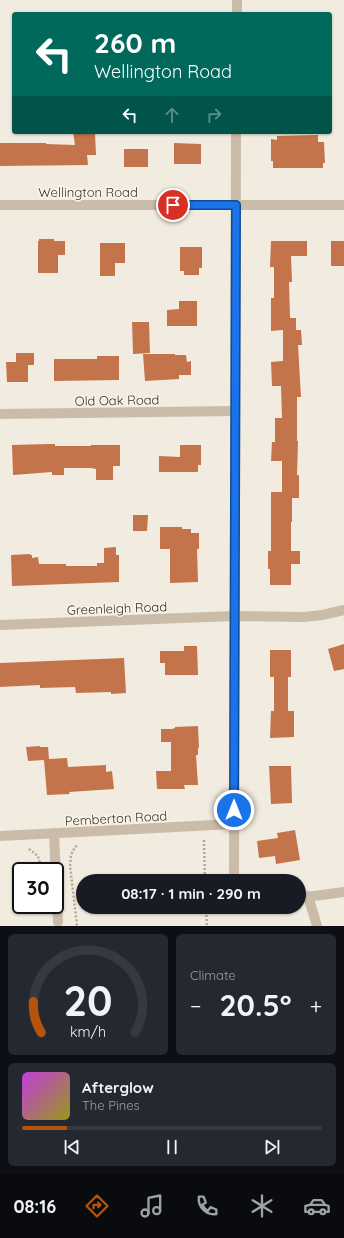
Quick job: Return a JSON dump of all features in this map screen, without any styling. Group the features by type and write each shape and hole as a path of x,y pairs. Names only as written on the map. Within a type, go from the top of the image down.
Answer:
{"street":[{"path":"237,0 237,12"},
{"path":"234,874 236,134"},
{"name":"Wellington Road","path":"0,205 344,205"},
{"name":"Old Oak Road","path":"0,414 235,410"},
{"name":"Greenleigh Road","path":"0,625 234,616 304,617 344,610"},
{"name":"Pemberton Road","path":"0,836 234,824"},
{"path":"54,834 58,925"},
{"path":"306,897 344,892"},
{"path":"306,901 317,926"}],"path":[{"path":"204,840 205,874"},
{"path":"77,846 71,855 70,866 78,926"},
{"path":"29,849 38,856 40,862"},
{"path":"206,914 207,926"}],"building":[{"path":"73,134 95,134 96,155 87,155 88,165 0,166 0,143 46,143 75,145"},
{"path":"318,135 318,142 324,142 325,163 323,163 323,168 273,168 273,161 271,161 271,139 277,140 277,136"},
{"path":"174,143 201,144 201,164 174,164"},
{"path":"124,149 148,149 148,167 124,167"},
{"path":"39,239 65,241 65,255 58,255 58,273 38,273"},
{"path":"271,241 307,241 307,256 291,256 292,282 289,282 290,318 296,318 296,330 301,330 302,345 298,345 301,397 297,397 297,475 299,475 299,498 292,498 291,522 291,551 300,551 300,564 291,564 291,585 270,585 270,569 268,569 268,551 271,551 271,492 282,492 282,461 271,461 272,442 275,442 275,418 282,418 281,386 272,386 271,362 283,361 283,330 271,331 271,298 274,298 274,267 270,267"},
{"path":"331,241 344,241 344,266 331,266"},
{"path":"100,243 125,243 125,263 115,263 115,276 100,276"},
{"path":"180,247 202,247 202,268 199,268 199,275 184,275 184,271 180,271"},
{"path":"179,301 197,301 197,326 167,326 167,310 179,309"},
{"path":"132,322 149,322 150,353 133,354"},
{"path":"16,353 34,353 34,365 28,365 28,382 7,382 6,362 16,362"},
{"path":"143,354 186,355 187,362 191,361 191,375 179,375 179,379 145,381"},
{"path":"97,356 119,356 119,380 54,381 54,359 97,359"},
{"path":"55,444 55,446 120,445 120,466 113,466 113,480 96,480 96,469 91,468 64,468 64,475 52,475 52,472 13,475 12,445"},
{"path":"180,445 201,445 201,465 198,465 198,472 159,472 159,456 180,457"},
{"path":"133,515 148,515 147,531 133,531"},
{"path":"160,527 182,527 182,529 191,529 191,533 199,533 199,549 197,549 198,582 170,583 170,549 160,549"},
{"path":"116,547 116,555 119,555 119,582 12,586 11,555 30,554 32,555 32,558 38,557 39,564 97,566 97,563 104,563 104,548"},
{"path":"344,644 344,669 334,671 328,649"},
{"path":"184,646 197,646 198,675 165,675 165,663 160,663 160,651 184,651"},
{"path":"270,650 291,650 291,677 288,677 288,711 294,711 294,737 270,738 271,711 274,711 274,677 270,677"},
{"path":"124,658 126,693 76,693 75,687 40,688 40,685 0,687 0,663"},
{"path":"198,726 199,748 198,755 196,755 198,785 184,785 185,789 157,789 156,771 171,771 171,742 161,742 161,729"},
{"path":"26,747 48,747 49,759 67,758 68,767 106,765 106,772 112,771 114,789 47,795 44,760 28,761"},
{"path":"269,766 291,766 292,803 271,804"},
{"path":"295,830 300,860 276,864 275,856 259,858 257,841 278,838 277,833"}],"route":[{"path":"173,205 236,205 234,810"}]}
